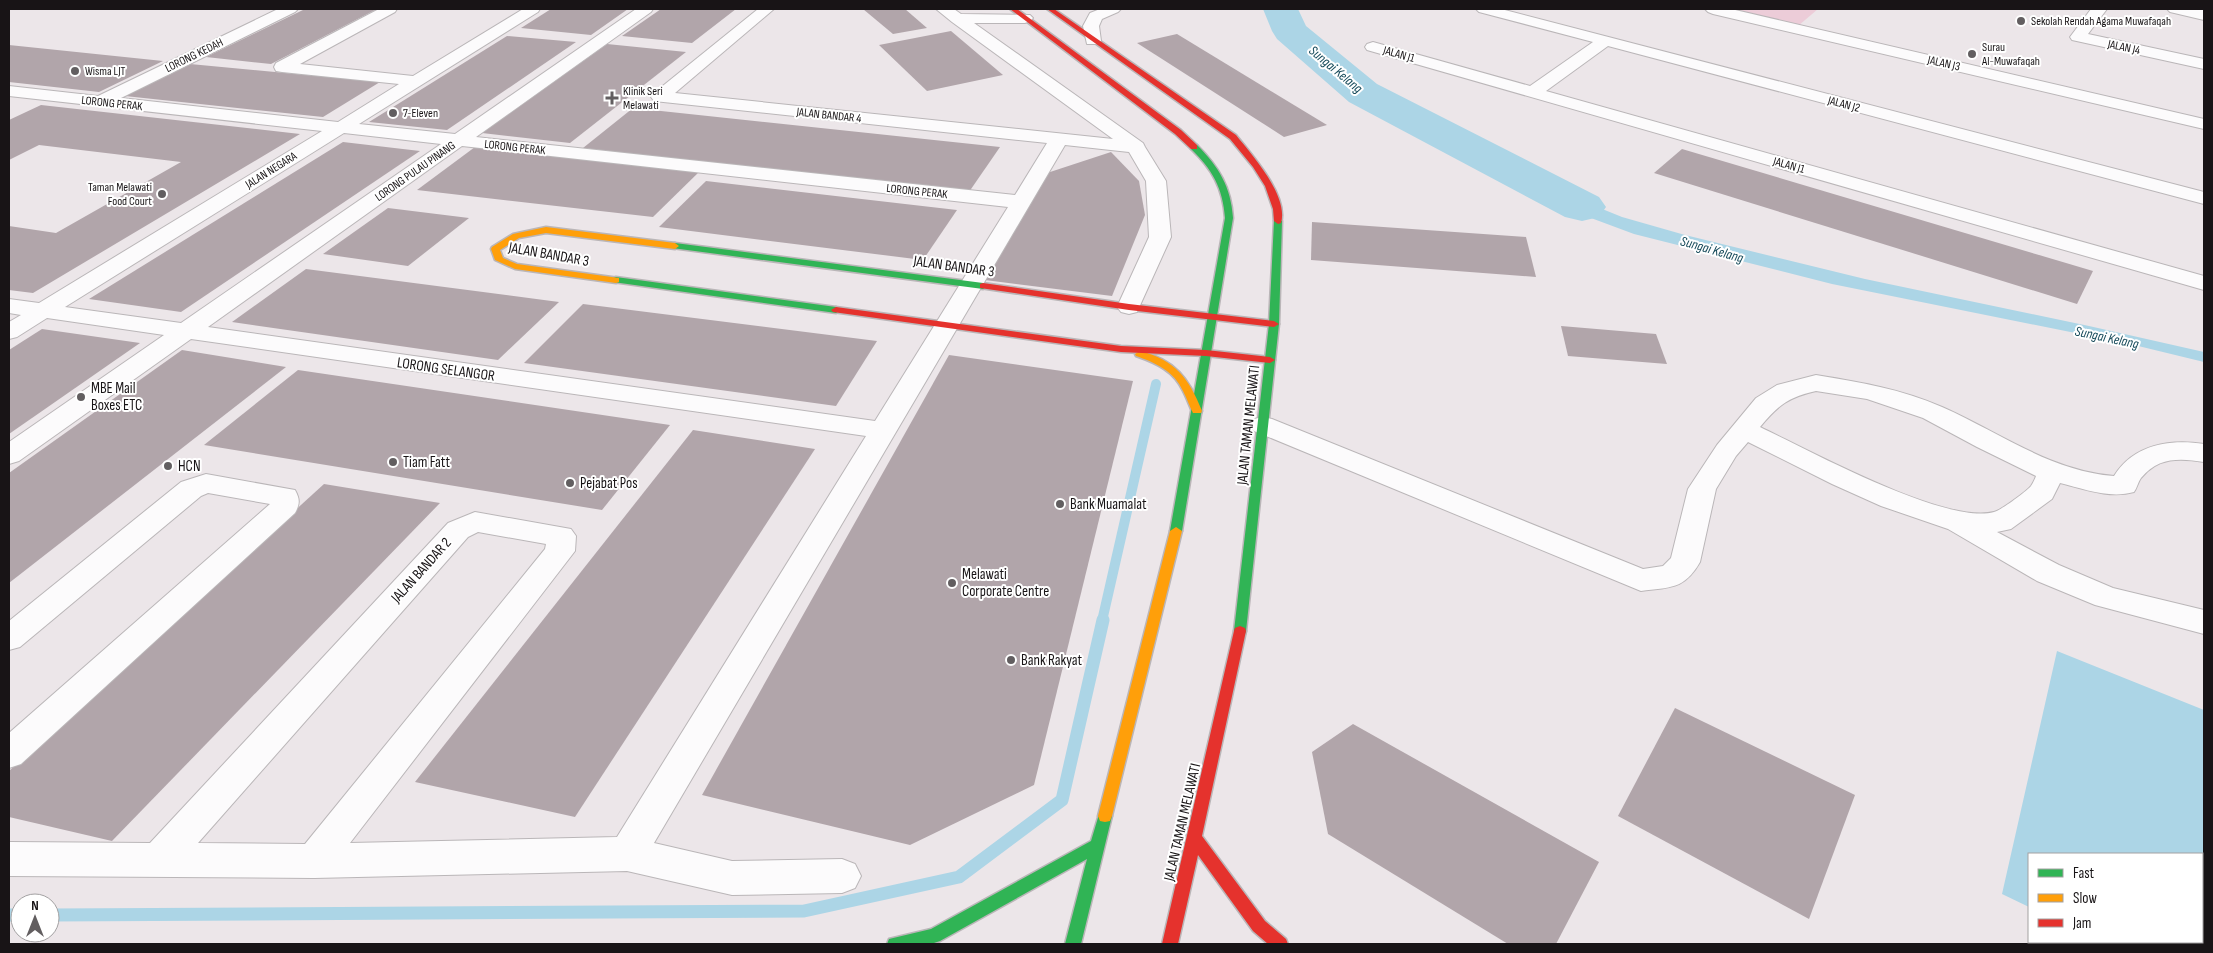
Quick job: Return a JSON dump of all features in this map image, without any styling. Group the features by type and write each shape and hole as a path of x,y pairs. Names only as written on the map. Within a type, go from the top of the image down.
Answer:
{"main road":[{"path":"1012,9 1178,132 1211,163 1228,196 1229,218 1173,546 1073,944"},
{"path":"1039,30 1040,23 1057,10"},
{"name":"JALAN TAMAN MELAWATI","path":"1057,10 1093,41 1233,137 1250,157 1274,193 1279,221 1274,324 1242,624 1170,944"},
{"name":"JALAN BANDAR 3","path":"1270,360 1206,353 1122,349 515,266 499,260 496,249 511,237 535,230 555,230 972,284 1212,318 1274,324"},
{"path":"1200,297 1217,289"},
{"path":"1129,307 1164,306 1183,302"},
{"path":"1122,349 1162,361 1186,384 1196,411"},
{"path":"1193,836 1259,926 1280,944"},
{"path":"895,944 934,936 1099,844"}],"street":[{"name":"LORONG KEDAH","path":"99,102 290,9"},
{"path":"390,9 282,67 416,80"},
{"name":"JALAN NEGARA","path":"9,332 533,9"},
{"name":"LORONG PULAU PINANG","path":"9,455 646,9"},
{"name":"JALAN BANDAR 4","path":"767,9 660,97 1136,147"},
{"path":"1093,41 1092,26 1095,16 1113,9"},
{"name":"JALAN J2","path":"1484,9 2204,198"},
{"name":"JALAN J3","path":"1713,9 2204,124"},
{"name":"JALAN J4","path":"2098,9 2078,37 2204,64"},
{"path":"2175,9 2204,15"},
{"path":"951,14 1025,18"},
{"path":"951,14 1136,147 1156,181 1160,237 1129,307"},
{"path":"1533,92 1606,41"},
{"name":"JALAN J1","path":"1373,47 2204,284"},
{"name":"LORONG PERAK","path":"9,91 1021,202"},
{"path":"627,854 1059,139"},
{"name":"LORONG SELANGOR","path":"9,306 884,430"},
{"path":"1263,426 1641,580 1672,576 1685,562 1702,489 1726,451 1765,404 1786,390 1816,382 1872,392 1932,412 1986,441 2052,472 2098,484 2124,486 2126,477 2147,457 2163,450 2184,450 2204,454"},
{"path":"1744,429 1842,478 1891,500 1956,522 2048,573 2106,597 2204,622"},
{"path":"1956,522 2001,522 2042,492 2052,472"},
{"path":"9,638 191,489 206,483 285,497 285,506 9,754"},
{"name":"JALAN BANDAR 2","path":"159,860 458,530 475,522 561,536 560,551 314,861"},
{"path":"9,859 314,861 627,854 732,878 842,876"}],"shaded area":[{"path":"1721,9 1818,9 1798,26"}],"water":[{"path":"1508,164 1538,176 1580,200 1622,217 1685,235 1865,279 2204,352 2204,362 2130,344 1832,284 1634,234 1548,202 1497,170"},
{"path":"2057,651 2204,710 2204,944 2102,943 2203,943 2203,853 2028,853 2028,907 2002,894"}],"building":[{"path":"305,9 377,9 271,64 206,57"},
{"path":"551,9 628,9 591,35 521,28"},
{"path":"661,9 736,9 692,43 622,36"},
{"path":"863,9 905,9 927,28 893,34"},
{"path":"951,31 1003,75 927,91 879,45"},
{"path":"1177,34 1327,125 1284,137 1137,43"},
{"path":"507,36 576,42 447,130 369,122"},
{"path":"607,44 686,52 570,143 482,133"},
{"name":"Wisma LJT","path":"9,45 163,61 99,92 9,82"},
{"path":"190,64 380,82 323,117 125,96"},
{"name":"Taman Melawati Food Court","path":"41,105 300,134 33,293 9,290 9,226 56,233 181,162 39,145 9,160 9,120"},
{"path":"633,108 1000,147 969,192 583,148"},
{"path":"343,142 420,151 181,312 89,299"},
{"path":"475,147 700,171 653,217 417,190"},
{"path":"1682,149 2093,271 2077,304 1654,173"},
{"path":"1111,152 1139,181 1145,215 1112,296 985,280 1044,174"},
{"path":"706,181 957,210 923,260 659,227"},
{"path":"388,208 469,218 408,266 323,254"},
{"path":"1312,222 1526,237 1536,277 1311,260"},
{"path":"306,269 559,302 498,360 232,322"},
{"path":"583,304 877,341 836,406 524,363"},
{"path":"1561,326 1656,334 1667,364 1568,356"},
{"path":"42,329 140,343 9,434 9,350"},
{"path":"182,350 286,367 9,583 9,473"},
{"name":"Melawati Corporate Centre","path":"949,355 1133,381 1034,785 910,845 702,795"},
{"path":"298,370 670,425 602,510 204,445"},
{"path":"693,430 815,449 575,817 415,782"},
{"path":"324,484 440,503 112,841 9,817 9,771"},
{"path":"1675,708 1855,795 1809,919 1618,816"},
{"path":"1353,724 1599,862 1556,944 1508,944 1328,834 1312,752"}],"waterway":[{"name":"Sungai Kelang","path":"1281,9 1290,31 1363,93 1582,207"},
{"path":"1102,621 1156,384"},
{"path":"60,915 804,911 959,877 1062,800 1103,620"}],"traffic: fast":[{"path":"1176,531 1229,218 1224,187 1215,171 1194,147"},
{"path":"1240,631 1274,324 1278,221"},
{"path":"675,246 983,286"},
{"path":"616,280 836,310"},
{"path":"1073,944 1105,816"},
{"path":"895,944 934,936 1099,844"}],"traffic: slow":[{"path":"616,280 515,266 499,260 495,249 516,236 546,230 675,246"},
{"path":"1140,354 1162,363 1177,374 1188,389 1197,411"},
{"path":"1105,816 1176,531"}],"traffic: jam":[{"path":"1013,9 1178,132 1194,147"},
{"path":"1050,9 1233,137 1256,165 1269,186 1277,209 1278,221"},
{"path":"983,286 1129,307 1274,324"},
{"path":"836,310 1121,349 1206,353 1270,360"},
{"path":"1170,944 1240,631"},
{"path":"1193,836 1259,926 1280,944"}],"place":[{"name":"Sekolah Rendah Agama Muwafaqah","path":"2021,21"},
{"name":"Surau Al-Muwafaqah","path":"1972,54"},
{"name":"Wisma LJT","path":"75,71"},
{"name":"Klinik Seri Melawati","path":"612,98"},
{"name":"7-Eleven","path":"393,113"},
{"name":"Taman Melawati Food Court","path":"162,194"},
{"name":"MBE Mail Boxes ETC","path":"81,397"},
{"name":"Tiam Fatt","path":"393,462"},
{"name":"HCN","path":"168,466"},
{"name":"Pejabat Pos","path":"570,483"},
{"name":"Bank Muamalat","path":"1060,504"},
{"name":"Melawati Corporate Centre","path":"952,583"},
{"name":"Bank Rakyat","path":"1011,660"}]}
